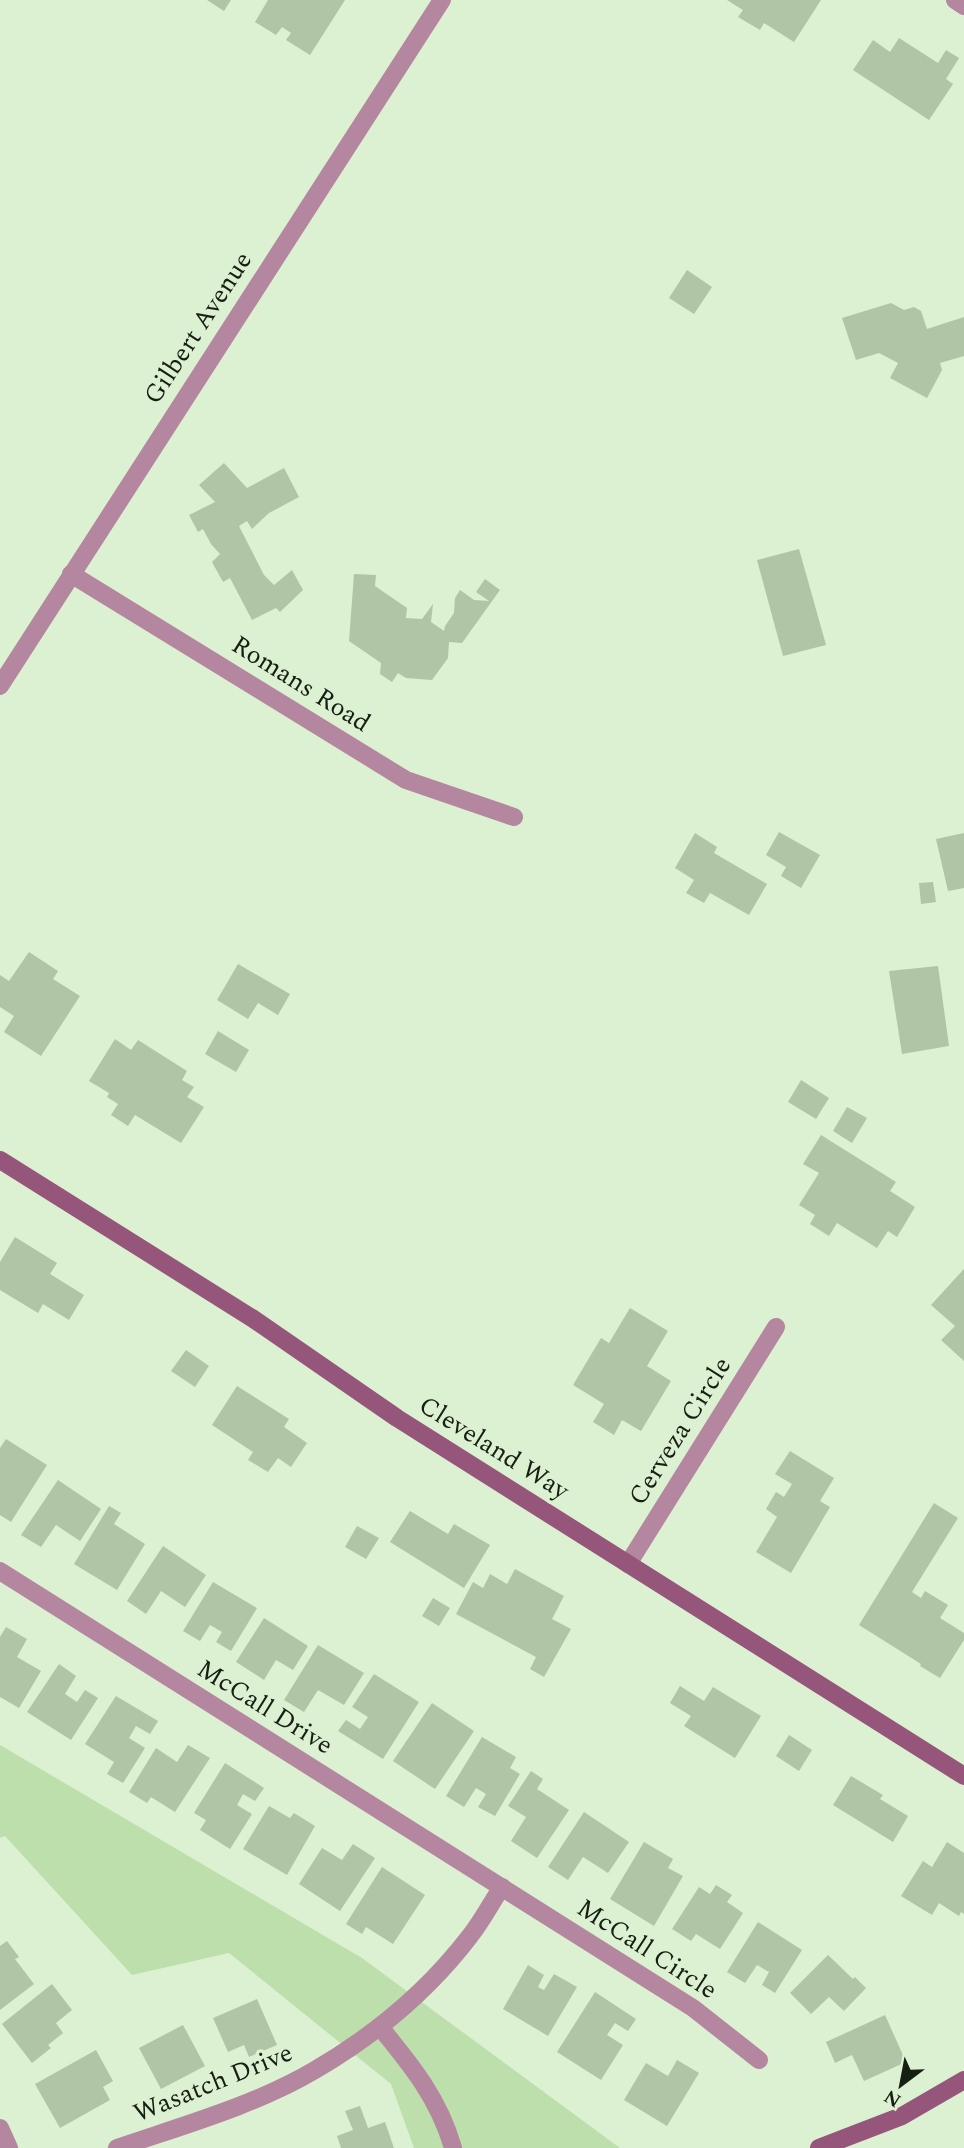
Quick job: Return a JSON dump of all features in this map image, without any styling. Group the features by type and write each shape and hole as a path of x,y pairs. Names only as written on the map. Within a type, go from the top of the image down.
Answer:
{"street":[{"name":"Gilbert Avenue","path":"0,686 442,0"},
{"path":"955,0 964,6"},
{"name":"Romans Road","path":"71,574 406,780 514,817"},
{"name":"Cleveland Way","path":"0,1160 252,1318 397,1418 964,1776"},
{"name":"Cerveza Circle","path":"628,1564 776,1327"},
{"name":"McCall Drive","path":"0,1571 502,1886"},
{"name":"Wasatch Drive","path":"117,2148 241,2105 313,2071 380,2027 433,1980 472,1934 502,1886"},
{"name":"McCall Circle","path":"502,1886 693,2008 759,2060"},
{"path":"380,2027 415,2069 445,2120 453,2148"},
{"path":"819,2148 902,2116 964,2080"},
{"path":"0,2128 9,2148"}],"green space":[{"path":"0,1745 362,1958 620,2148 414,2148 391,2084 229,1953 132,1975 5,1836 0,1838"}],"building":[{"path":"207,0 231,0 224,11"},
{"path":"268,0 345,0 310,55 286,40 291,33 282,27 276,35 255,22"},
{"path":"727,0 821,0 794,42 764,23 760,30 738,17 743,10"},
{"path":"899,38 938,63 946,50 959,58 946,79 953,84 929,120 853,70 873,40 890,52"},
{"path":"687,270 712,287 694,314 669,298"},
{"path":"891,303 904,310 914,307 921,311 927,329 964,317 964,356 940,363 942,370 927,398 890,378 898,363 879,353 856,360 842,318"},
{"path":"224,463 247,488 284,468 299,497 269,513 252,529 247,521 239,526 264,575 274,585 292,570 303,590 280,612 276,608 252,620 230,578 223,582 212,562 220,554 203,529 198,532 189,515 215,502 199,485"},
{"path":"799,549 826,645 783,656 757,560"},
{"path":"354,574 376,575 375,586 407,608 406,618 422,619 433,604 431,622 444,631 454,613 455,598 460,590 474,600 489,601 476,592 485,579 500,590 462,643 449,642 448,658 432,680 406,678 398,673 392,682 380,674 381,663 349,641"},
{"path":"779,832 820,855 801,888 781,876 786,867 766,855"},
{"path":"695,833 717,847 714,853 767,884 749,915 710,893 704,903 686,893 694,880 675,868"},
{"path":"964,833 964,888 948,891 936,839"},
{"path":"933,882 936,902 921,904 919,883"},
{"path":"29,952 58,971 53,979 80,996 41,1056 4,1032 14,1016 0,1007 0,975 9,981"},
{"path":"238,964 290,994 278,1015 258,1003 248,1019 217,1000"},
{"path":"938,966 949,1046 902,1054 889,971"},
{"path":"218,1031 249,1050 236,1072 205,1054"},
{"path":"115,1039 131,1050 138,1040 187,1071 182,1080 194,1087 187,1097 204,1107 181,1143 135,1115 128,1126 111,1115 118,1104 107,1097 109,1093 89,1081"},
{"path":"801,1080 829,1098 816,1119 788,1102"},
{"path":"847,1107 867,1118 852,1143 833,1131"},
{"path":"821,1135 896,1182 890,1191 915,1207 897,1237 888,1231 877,1248 837,1223 829,1236 810,1224 815,1215 799,1205 819,1173 803,1164"},
{"path":"15,1237 57,1263 50,1274 84,1295 69,1320 43,1304 38,1313 0,1290 0,1262"},
{"path":"964,1269 964,1361 941,1340 955,1326 931,1305"},
{"path":"630,1308 668,1331 647,1366 671,1381 641,1431 622,1420 614,1435 593,1422 604,1404 573,1385 601,1338 609,1343"},
{"path":"186,1350 209,1366 195,1387 171,1371"},
{"path":"237,1386 289,1419 284,1427 307,1443 291,1467 278,1458 268,1472 248,1460 253,1452 212,1425"},
{"path":"6,1439 47,1465 11,1522 0,1515 0,1448"},
{"path":"790,1451 834,1478 820,1501 830,1507 791,1573 756,1552 777,1517 766,1509 776,1492 784,1497 792,1484 775,1474"},
{"path":"58,1480 101,1509 80,1541 56,1525 41,1547 21,1535"},
{"path":"934,1503 958,1518 912,1592 921,1598 925,1591 948,1605 940,1618 964,1633 964,1640 940,1678 859,1625"},
{"path":"109,1506 121,1513 114,1524 145,1544 117,1590 74,1564"},
{"path":"410,1511 448,1534 454,1524 490,1545 464,1588 390,1542"},
{"path":"357,1526 379,1538 366,1559 345,1547"},
{"path":"163,1546 206,1575 185,1607 161,1591 146,1614 127,1601"},
{"path":"515,1569 564,1596 552,1619 571,1629 544,1677 530,1669 536,1657 456,1614 473,1582 483,1588 490,1574 507,1584"},
{"path":"213,1582 257,1608 231,1651 216,1642 222,1632 210,1625 200,1641 183,1631"},
{"path":"433,1598 450,1608 439,1626 422,1616"},
{"path":"264,1618 308,1646 293,1670 276,1660 264,1680 236,1662"},
{"path":"6,1627 27,1639 17,1657 41,1671 19,1708 0,1697 0,1637"},
{"path":"318,1645 364,1673 344,1705 318,1690 304,1712 284,1700"},
{"path":"59,1664 76,1676 65,1694 77,1702 85,1690 98,1698 71,1740 27,1712"},
{"path":"374,1674 419,1702 383,1759 338,1731 346,1720 360,1729 368,1717 352,1707"},
{"path":"680,1686 704,1701 713,1687 761,1716 735,1758 684,1726 691,1716 670,1703"},
{"path":"116,1696 158,1721 150,1734 136,1726 129,1738 145,1748 123,1783 107,1774 114,1762 85,1744"},
{"path":"432,1703 474,1731 435,1789 393,1761"},
{"path":"789,1735 812,1750 799,1771 776,1756"},
{"path":"482,1737 516,1757 510,1768 520,1774 495,1816 478,1807 486,1794 476,1788 464,1807 446,1796"},
{"path":"188,1745 210,1758 175,1812 151,1797 147,1803 129,1792 156,1748 177,1762"},
{"path":"225,1763 264,1788 255,1801 243,1794 237,1805 252,1814 230,1849 200,1830 206,1820 194,1813"},
{"path":"531,1771 543,1779 537,1789 569,1810 537,1858 511,1841 526,1817 508,1806"},
{"path":"851,1776 883,1795 880,1799 908,1816 893,1842 833,1805"},
{"path":"269,1806 290,1818 294,1813 315,1826 287,1875 243,1849"},
{"path":"584,1812 629,1842 608,1873 583,1857 568,1880 548,1867"},
{"path":"644,1842 673,1859 668,1868 683,1876 654,1926 610,1899"},
{"path":"947,1842 964,1853 964,1914 961,1912 959,1916 939,1903 932,1915 901,1896 923,1861 932,1867"},
{"path":"353,1844 375,1858 340,1911 299,1884 322,1848 342,1860"},
{"path":"382,1867 425,1895 393,1944 366,1927 362,1934 346,1924"},
{"path":"716,1885 732,1895 727,1902 743,1913 720,1949 696,1934 691,1941 672,1929 699,1887 710,1894"},
{"path":"758,1922 802,1950 775,1993 762,1985 769,1972 757,1965 745,1983 727,1972"},
{"path":"7,1941 19,1957 15,1959 34,1984 0,2010 0,1946"},
{"path":"828,1955 866,1988 844,2011 829,1997 811,2014 790,1993"},
{"path":"528,1965 544,1975 538,1987 544,1990 554,1974 577,1987 548,2036 503,2009"},
{"path":"52,1984 72,2010 56,2023 63,2033 48,2045 51,2048 32,2063 2,2024"},
{"path":"595,1992 636,2019 628,2031 615,2023 607,2035 623,2045 601,2080 557,2052"},
{"path":"257,1999 277,2045 249,2057 244,2045 228,2052 213,2018"},
{"path":"885,2015 906,2062 864,2081 852,2055 835,2063 826,2042"},
{"path":"183,2025 205,2066 161,2089 139,2048"},
{"path":"96,2050 113,2081 103,2087 110,2100 60,2128 35,2084"},
{"path":"677,2060 699,2073 667,2126 624,2100 646,2063 668,2076"},
{"path":"360,2106 368,2128 385,2122 394,2148 341,2148 337,2136 353,2130 345,2111"}]}
